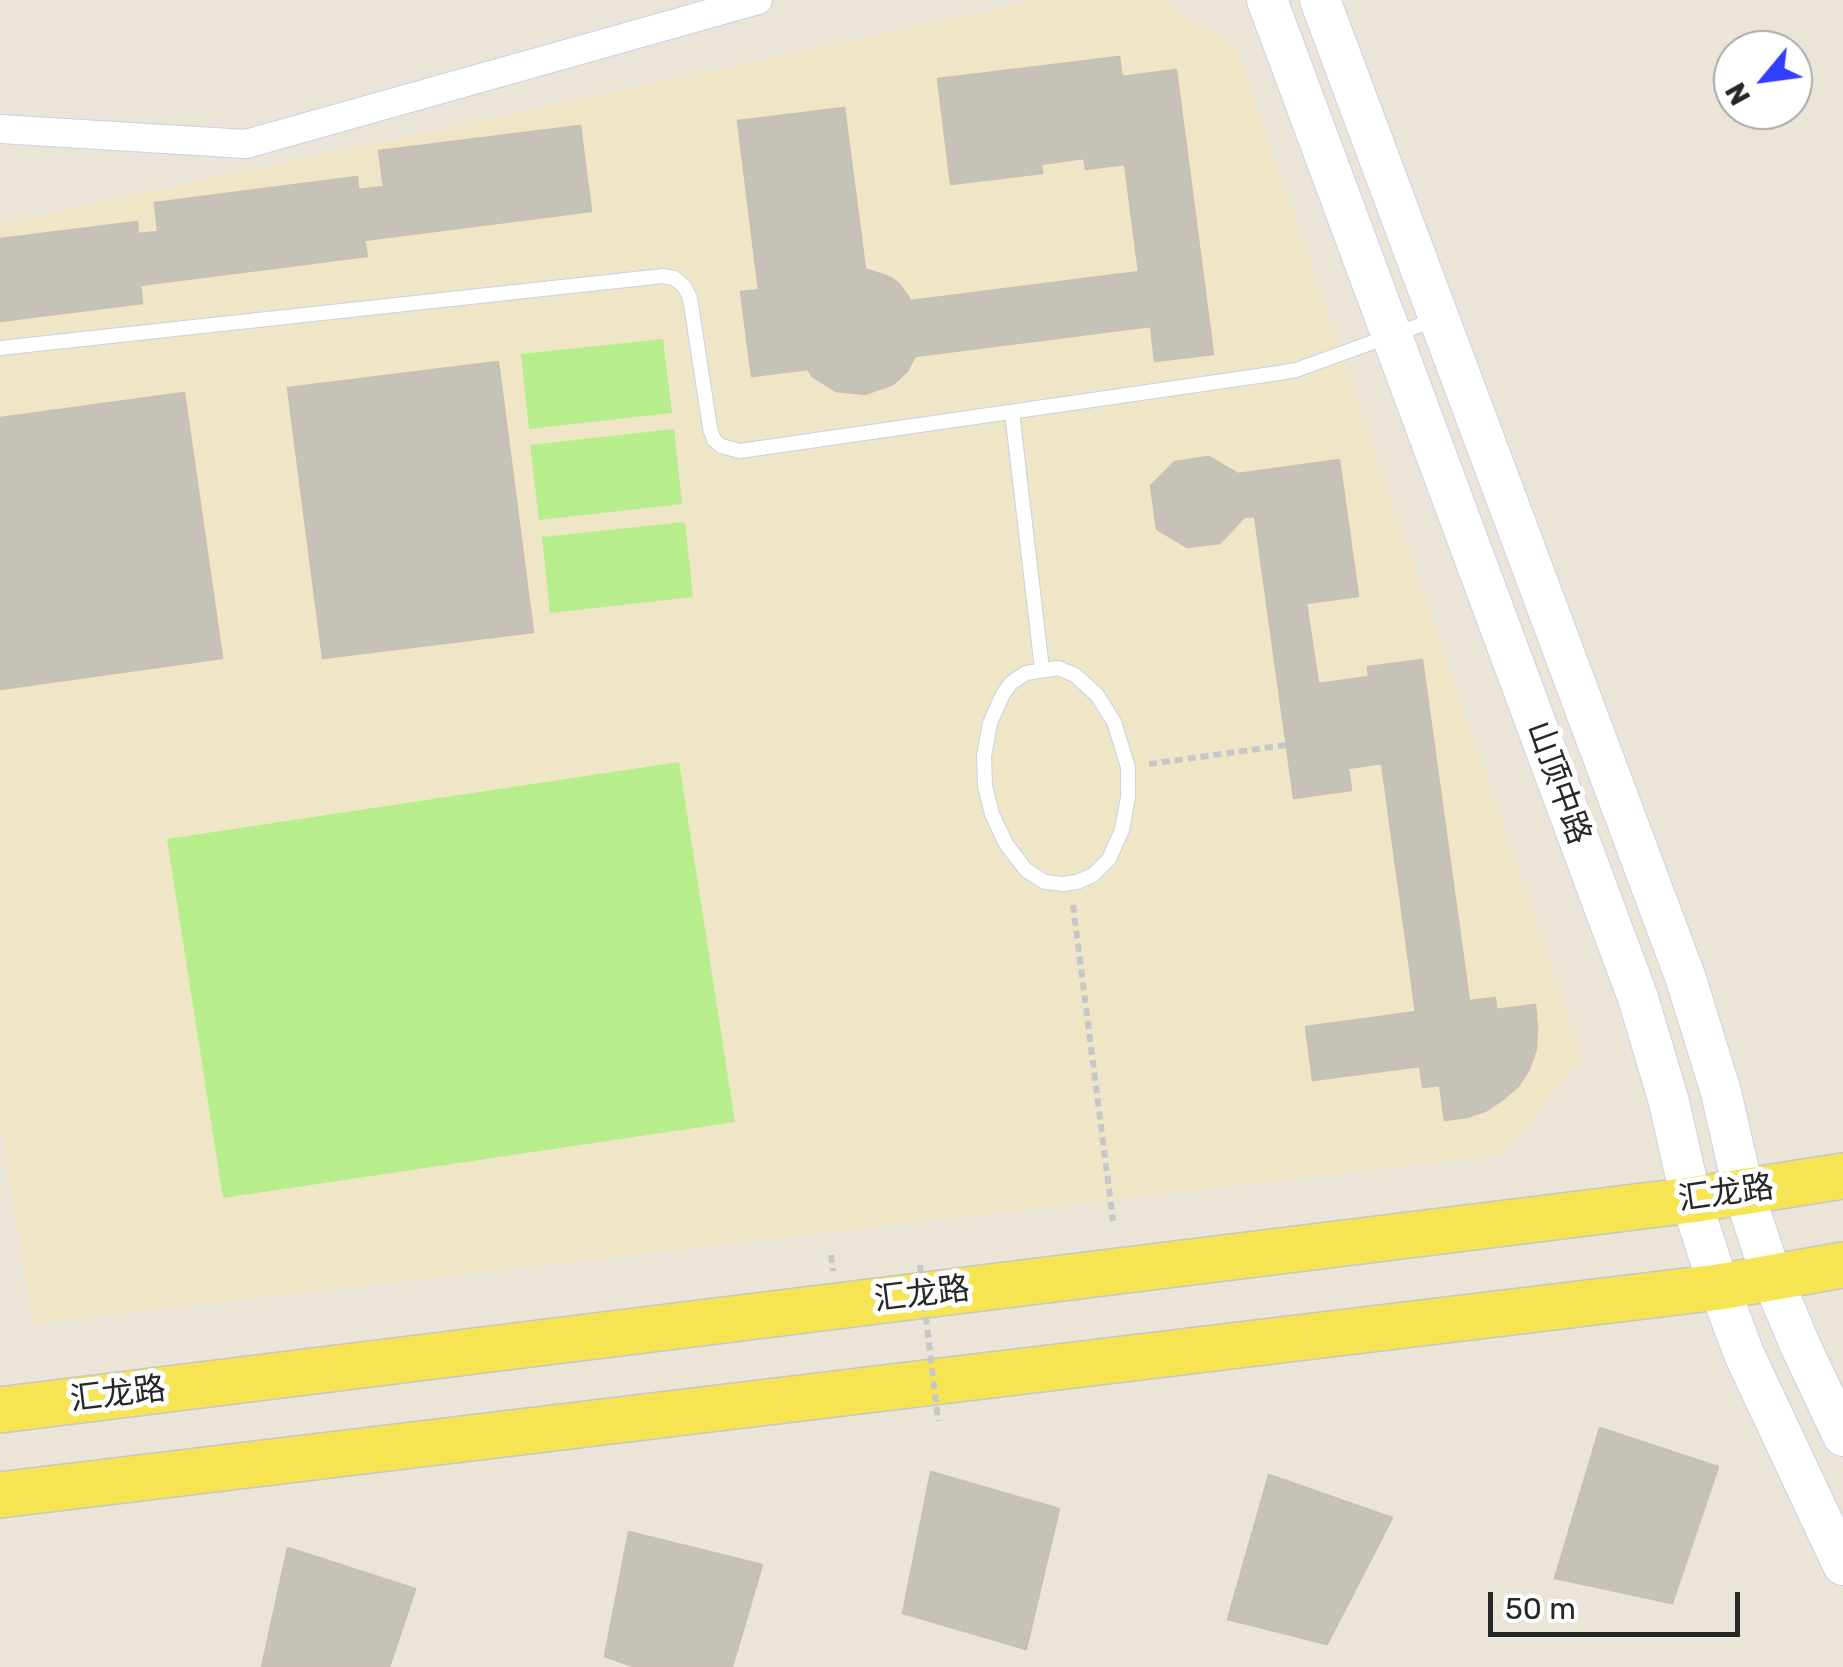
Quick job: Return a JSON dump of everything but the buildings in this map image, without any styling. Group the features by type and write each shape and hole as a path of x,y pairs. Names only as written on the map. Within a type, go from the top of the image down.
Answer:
{"main road":[{"name":"山顶中路","path":"1267,0 1638,998 1718,1287 1744,1354 1843,1565"},
{"name":"山顶中路","path":"1320,0 1686,979 1721,1092 1744,1193 1772,1278 1843,1436"},
{"name":"汇龙路","path":"0,1410 1691,1200 1843,1176"},
{"path":"0,1495 1718,1287 1843,1265"}],"street":[{"path":"0,128 246,144 758,0"}],"lane":[{"path":"0,348 663,276 684,286 690,298 714,440 740,452 1296,370 1439,318"},
{"path":"1012,412 1042,669"},
{"path":"1042,669 1066,671 1086,683 1114,722 1128,767 1126,814 1109,858 1094,875 1077,882 1054,884 1026,870 1006,844 985,786 986,738 996,708 1011,683 1026,672 1042,669"}],"path":[{"path":"1128,767 1287,745"},
{"path":"1070,883 1113,1221"},
{"path":"920,1265 938,1421"}],"shaded area":[{"path":"1039,0 1160,0 1236,45 1583,1057 1503,1155 33,1324 0,1127 0,224"}],"green space":[{"path":"663,339 672,413 529,429 521,354"},
{"path":"674,429 682,504 539,520 530,445"},
{"path":"685,522 693,597 550,613 542,537"},
{"path":"679,762 735,1122 223,1198 167,839"}]}
